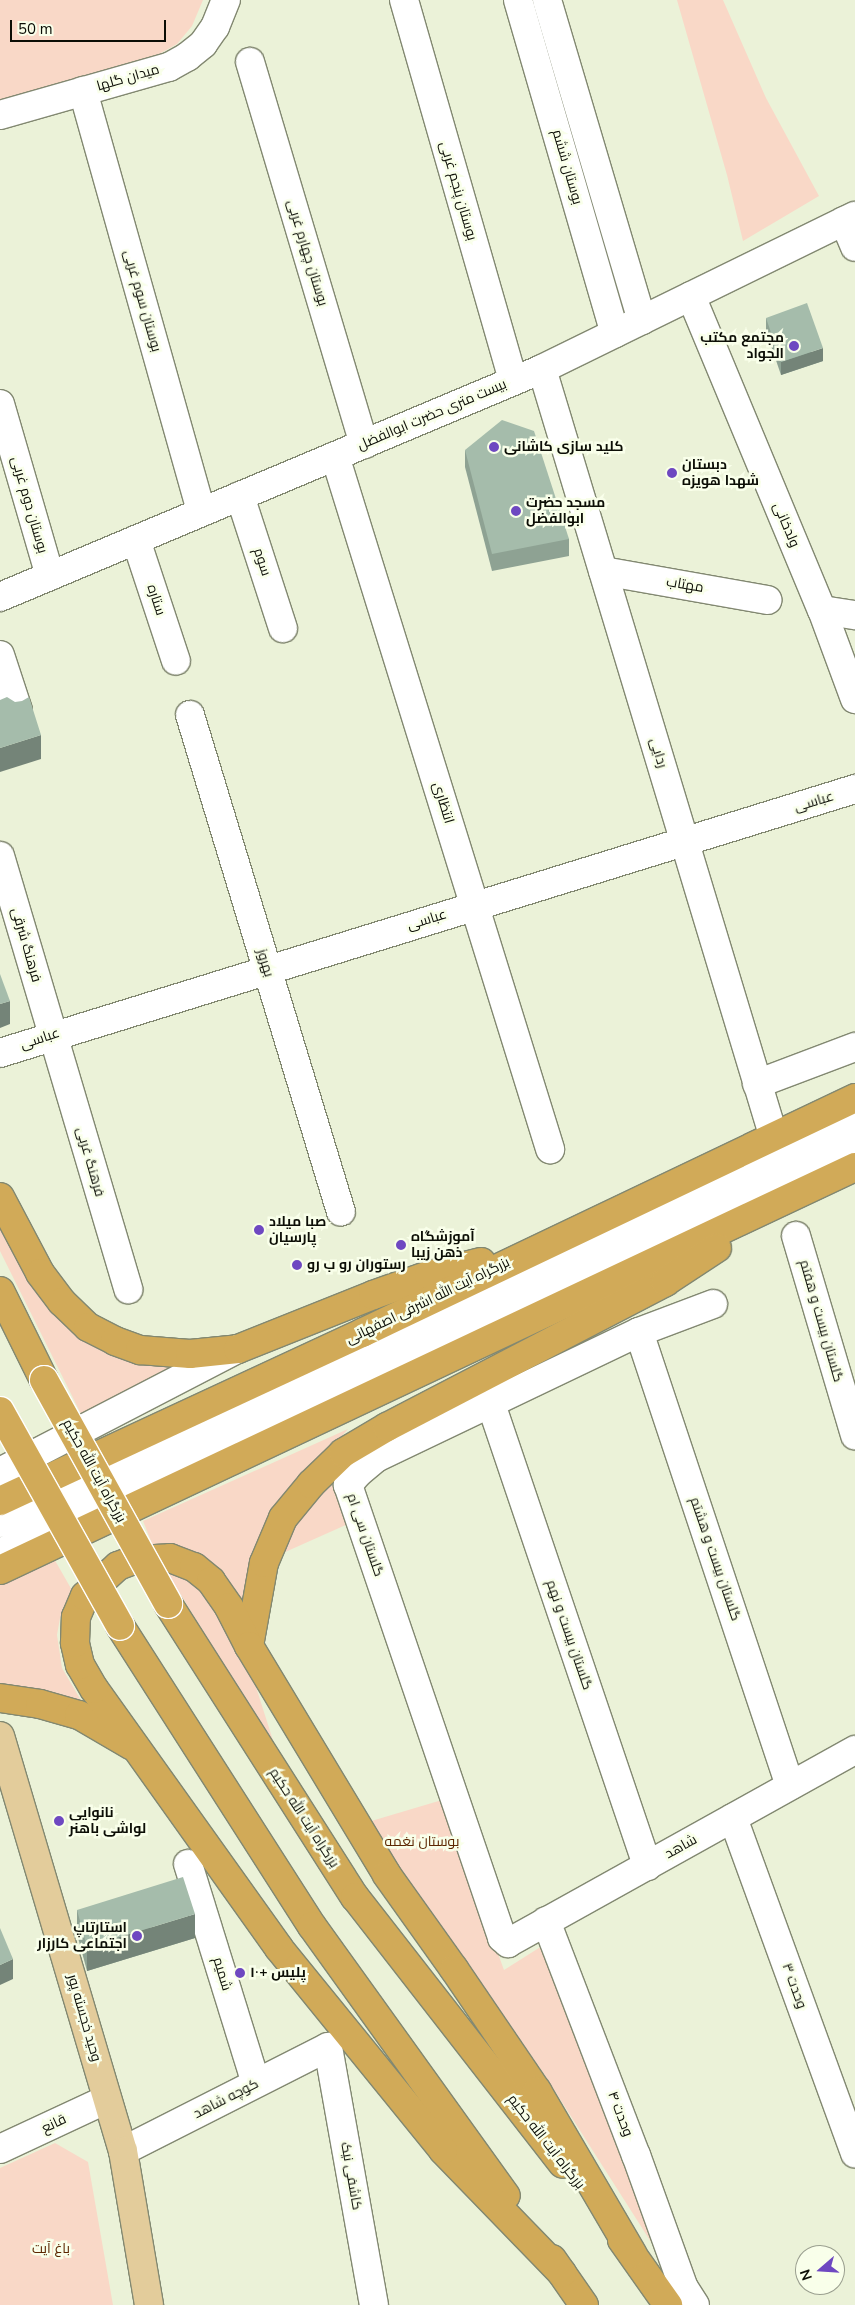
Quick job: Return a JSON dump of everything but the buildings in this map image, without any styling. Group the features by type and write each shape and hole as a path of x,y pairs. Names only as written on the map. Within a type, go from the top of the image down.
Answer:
{"highway":[{"name":"بزرگراه آیت الله اشرفی اصفهانی","path":"0,1501 541,1247 685,1177 774,1138 855,1098"},
{"path":"0,1570 855,1167"},
{"path":"249,1646 264,1563 280,1524 311,1484 343,1453 387,1427 665,1282 797,1195"},
{"path":"0,1197 40,1274 62,1302 88,1326 115,1341 140,1350 190,1354 238,1349 373,1295 429,1275 541,1247"},
{"name":"بزرگراه آیت الله حکیم","path":"0,1291 44,1380 168,1604 354,1897 632,2253 668,2305"},
{"path":"0,1411 120,1626 312,1926 584,2305"},
{"path":"562,2273 443,2150 285,1955 90,1681 80,1665 75,1643 76,1618 85,1596 105,1575 118,1566 134,1560 170,1558 194,1566 211,1582 224,1600 249,1646 387,1875 537,2091 632,2253"},
{"path":"0,1698 40,1704 79,1715 140,1750"}],"main road":[{"name":"وحید خجسته پور","path":"0,1736 123,2151 149,2305"}],"street":[{"name":"میدان گلها","path":"0,115 169,66 187,57 203,44 215,27 226,0"},
{"name":"بوستان پنجم غربی","path":"404,0 512,381"},
{"name":"بوستان ششم","path":"518,0 615,333"},
{"name":"بوستان ششم","path":"547,0 642,320"},
{"name":"بوستان چهارم غربی","path":"250,62 364,444"},
{"name":"بوستان سوم غربی","path":"83,91 201,512"},
{"name":"بیست متری حضرت ابوالفضل","path":"0,597 542,369 849,218"},
{"path":"849,218 855,248"},
{"name":"ولدخانی","path":"691,296 822,610 855,699"},
{"name":"ردایی","path":"542,369 774,1138"},
{"name":"بوستان دوم غربی","path":"0,404 50,576"},
{"name":"انتظاری","path":"335,456 550,1150"},
{"name":"سوم","path":"240,496 284,628"},
{"name":"ستاره","path":"136,540 176,661"},
{"name":"مهتاب","path":"603,570 767,600"},
{"path":"822,610 855,615"},
{"path":"0,655 18,710"},
{"name":"بهروز","path":"190,715 341,1212"},
{"name":"عباسی","path":"0,1053 53,1035 855,789"},
{"name":"فرهنگ شرقی","path":"0,856 53,1035"},
{"name":"فرهنگ غربی","path":"53,1035 128,1289"},
{"path":"757,1084 855,1046"},
{"path":"0,1523 122,1469 445,1311 724,1184 855,1120"},
{"path":"0,1553 320,1401 465,1328 855,1144"},
{"name":"گلستان بیست و هفتم","path":"796,1236 855,1435"},
{"name":"گلستان سی ام","path":"508,1943 502,1938 348,1485 358,1473 376,1458 639,1332 713,1304"},
{"name":"گلستان بیست و هشتم","path":"639,1332 790,1786"},
{"path":"0,1472 238,1349"},
{"name":"گلستان بیست و نهم","path":"491,1404 647,1866"},
{"name":"شاهد","path":"508,1943 790,1786 853,1759"},
{"name":"وحدت ۳","path":"733,1818 855,2154"},
{"name":"شمیم","path":"188,1864 256,2083"},
{"name":"وحدت ۴","path":"546,1921 636,2155 684,2288 695,2305"},
{"name":"کوچه شاهد","path":"123,2151 328,2047"},
{"name":"کاشفی نیک","path":"328,2047 374,2305"},
{"name":"قانع","path":"0,2149 107,2099"}],"green space":[{"path":"0,0 203,0 192,26 177,44 159,54 0,100"},
{"path":"677,0 723,0 766,98 819,196 743,241 727,175"},
{"path":"0,1212 44,1293 198,1365 85,1422 0,1251"},
{"path":"348,1429 329,1451 244,1620 153,1546 143,1521"},
{"path":"331,1473 348,1524 274,1557 284,1534"},
{"path":"53,1557 73,1592 60,1618 57,1635 62,1668 86,1709 0,1690 0,1584"},
{"path":"164,1567 200,1583 236,1641 256,1687 277,1753"},
{"name":"بوستان نغمه","path":"442,1800 504,1970 542,1946 658,2253 544,2074 368,1822"},
{"name":"باغ آیت","path":"55,2143 88,2162 113,2305 0,2305 0,2168"}],"place":[{"name":"مجتمع مکتب الجواد","path":"794,346"},
{"name":"کلید سازی کاشانی","path":"494,447"},
{"name":"دبستان شهدا هویزه","path":"672,473"},
{"name":"مسجد حضرت ابوالفضل","path":"516,511"},
{"name":"صبا میلاد پارسیان","path":"259,1230"},
{"name":"آموزشگاه ذهن زیبا","path":"401,1245"},
{"name":"رستوران رو ب رو","path":"297,1265"},
{"name":"نانوایی لواشی باهنر","path":"59,1821"},
{"name":"استارتاپ اجتماعی کارزار","path":"137,1936"},
{"name":"پلیس +۱۰","path":"240,1973"}]}
